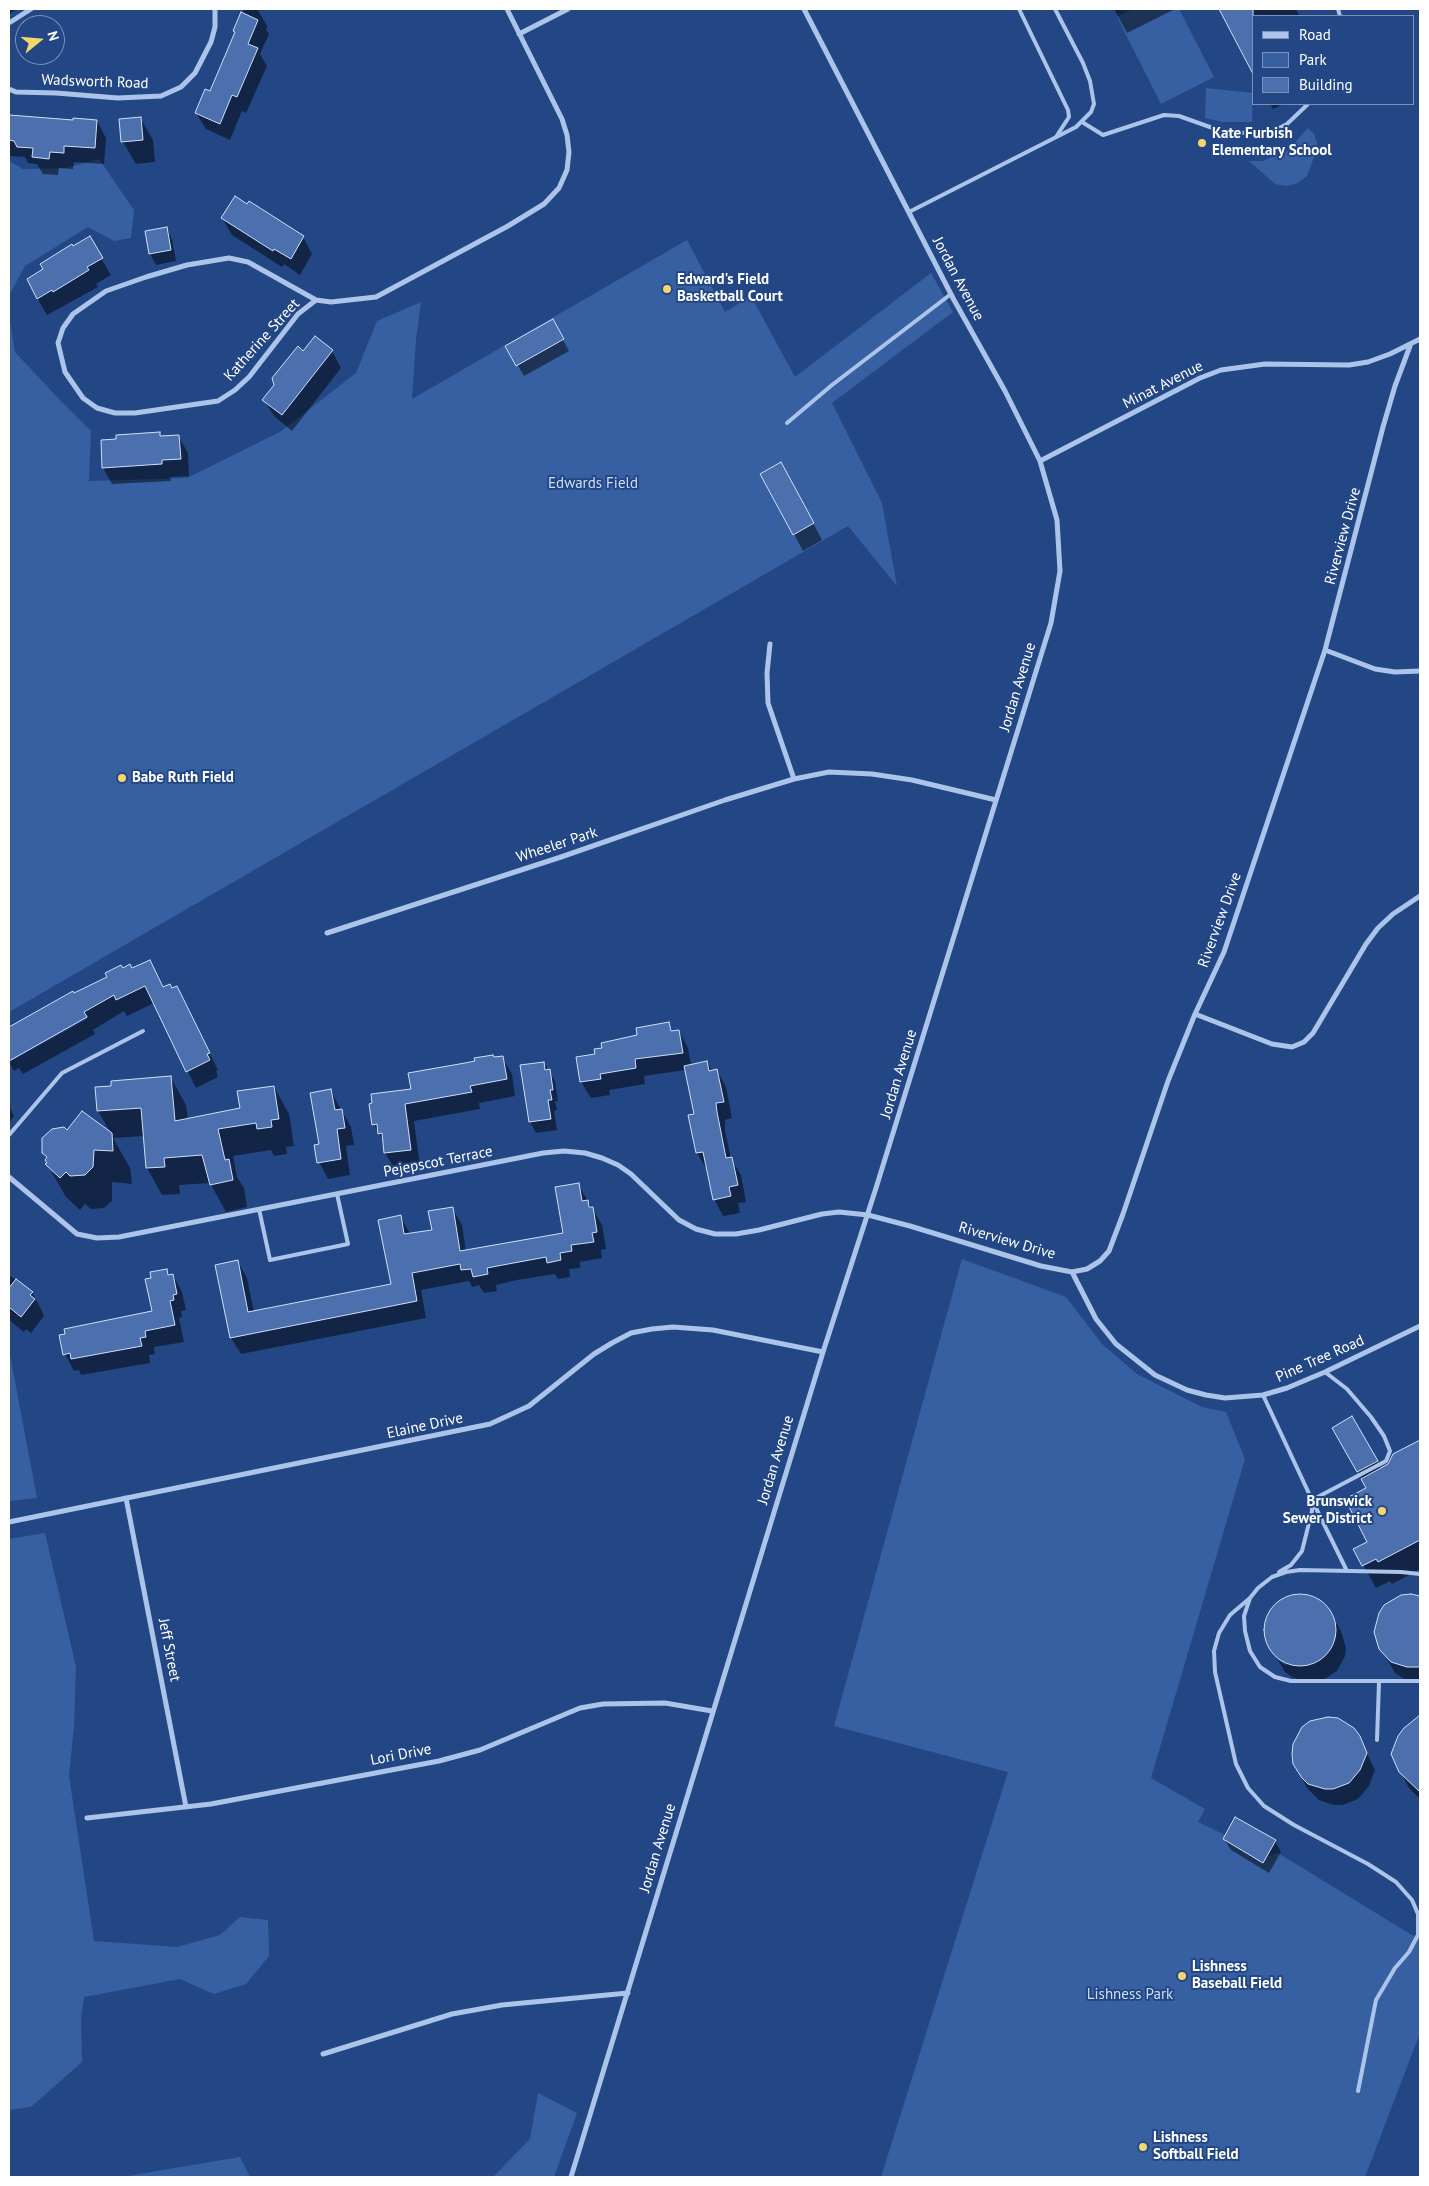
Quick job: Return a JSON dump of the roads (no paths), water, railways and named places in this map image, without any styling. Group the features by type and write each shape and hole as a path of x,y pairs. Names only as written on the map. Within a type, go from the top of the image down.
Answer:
{"street":[{"path":"9,23 31,9"},
{"name":"Wadsworth Road","path":"9,89 16,92 118,98 161,96 181,87 195,73 211,42 215,27 215,9"},
{"name":"Katherine Street","path":"316,300 298,314 249,376 235,390 218,401 135,414 115,413 97,408 82,398 65,372 60,357 58,343 63,328 73,314 88,302 106,291 187,265 229,258 248,262 316,300 331,302 376,297 544,204 559,188 567,170 569,152 567,135 562,120 507,9"},
{"path":"519,34 568,9"},
{"name":"Jordan Avenue","path":"570,2177 628,1993 712,1711 823,1352 868,1216 1051,623 1060,571 1057,520 1040,461 1005,391 951,294 804,9"},
{"name":"Minat Avenue","path":"1040,461 1200,378 1221,370 1265,364 1349,365 1368,362 1410,346 1420,339"},
{"name":"Riverview Drive","path":"868,1216 910,1226 1042,1266 1072,1272 1088,1268 1100,1261 1109,1251 1168,1081 1194,1014 1224,952 1325,650 1385,419 1410,346"},
{"path":"770,644 767,673 768,704 794,779"},
{"path":"1325,650 1375,669 1395,672 1420,671"},
{"name":"Wheeler Park","path":"327,932 561,857 725,800 794,779 829,772 872,774 912,780 996,800"},
{"path":"1194,1014 1272,1044 1292,1046 1304,1042 1313,1033 1366,944 1378,928 1393,914 1420,896"},
{"name":"Pejepscot Terrace","path":"9,1178 77,1234 97,1238 119,1237 543,1153 564,1151 585,1153 618,1165 631,1174 679,1220 696,1229 715,1234 736,1234 759,1230 822,1214 839,1212 868,1216"},
{"name":"Pine Tree Road","path":"1072,1272 1105,1332 1134,1360 1154,1375 1187,1390 1206,1395 1226,1398 1263,1395 1287,1388 1325,1372 1420,1326"},
{"name":"Elaine Drive","path":"9,1522 490,1424 529,1406 594,1354 612,1343 631,1334 652,1329 672,1327 713,1330 823,1352"},
{"name":"Jeff Street","path":"126,1498 186,1807"},
{"name":"Lori Drive","path":"88,1818 211,1804 439,1761 480,1750 580,1708 595,1705 624,1702 665,1703 712,1711"},
{"path":"323,2054 452,2014 528,2001 628,1993"}],"lane":[{"path":"1019,9 1068,110 1069,117 1054,138"},
{"path":"909,212 1054,138 1082,122 1091,112 1094,104 1094,94 1083,63 1055,9"},
{"path":"1082,122 1103,135 1164,115 1179,116 1221,131 1258,134 1273,131 1287,124 1307,105"},
{"path":"787,423 832,385 951,294"},
{"path":"9,1135 62,1073 142,1031"},
{"path":"259,1210 270,1260 348,1244 337,1194"},
{"path":"1312,1500 1386,1461 1390,1451 1384,1436 1371,1417 1347,1389 1325,1372"},
{"path":"1263,1395 1347,1571"},
{"path":"1312,1500 1312,1511 1302,1552 1292,1565 1258,1588 1250,1598 1230,1615 1219,1633 1214,1651 1214,1672 1236,1764 1248,1788 1264,1806 1294,1825 1368,1864 1396,1882 1412,1900 1418,1914 1418,1936 1409,1952 1394,1968 1376,2000 1358,2091"},
{"path":"1272,1577 1300,1570 1420,1574"},
{"path":"1250,1598 1244,1616 1245,1631 1250,1651 1260,1667 1275,1677 1291,1681 1420,1681"},
{"path":"1377,1740 1379,1682"}],"place":[{"name":"Kate Furbish Elementary School","path":"1202,143"},
{"name":"Edward's Field Basketball Court","path":"667,289"},
{"name":"Babe Ruth Field","path":"122,778"},
{"name":"Brunswick Sewer District","path":"1382,1511"},
{"name":"Lishness Baseball Field","path":"1182,1976"},
{"name":"Lishness Softball Field","path":"1143,2147"}],"park label":[{"name":"Edwards Field","path":"593,484"},
{"name":"Lishness Park","path":"1130,1995"}]}
